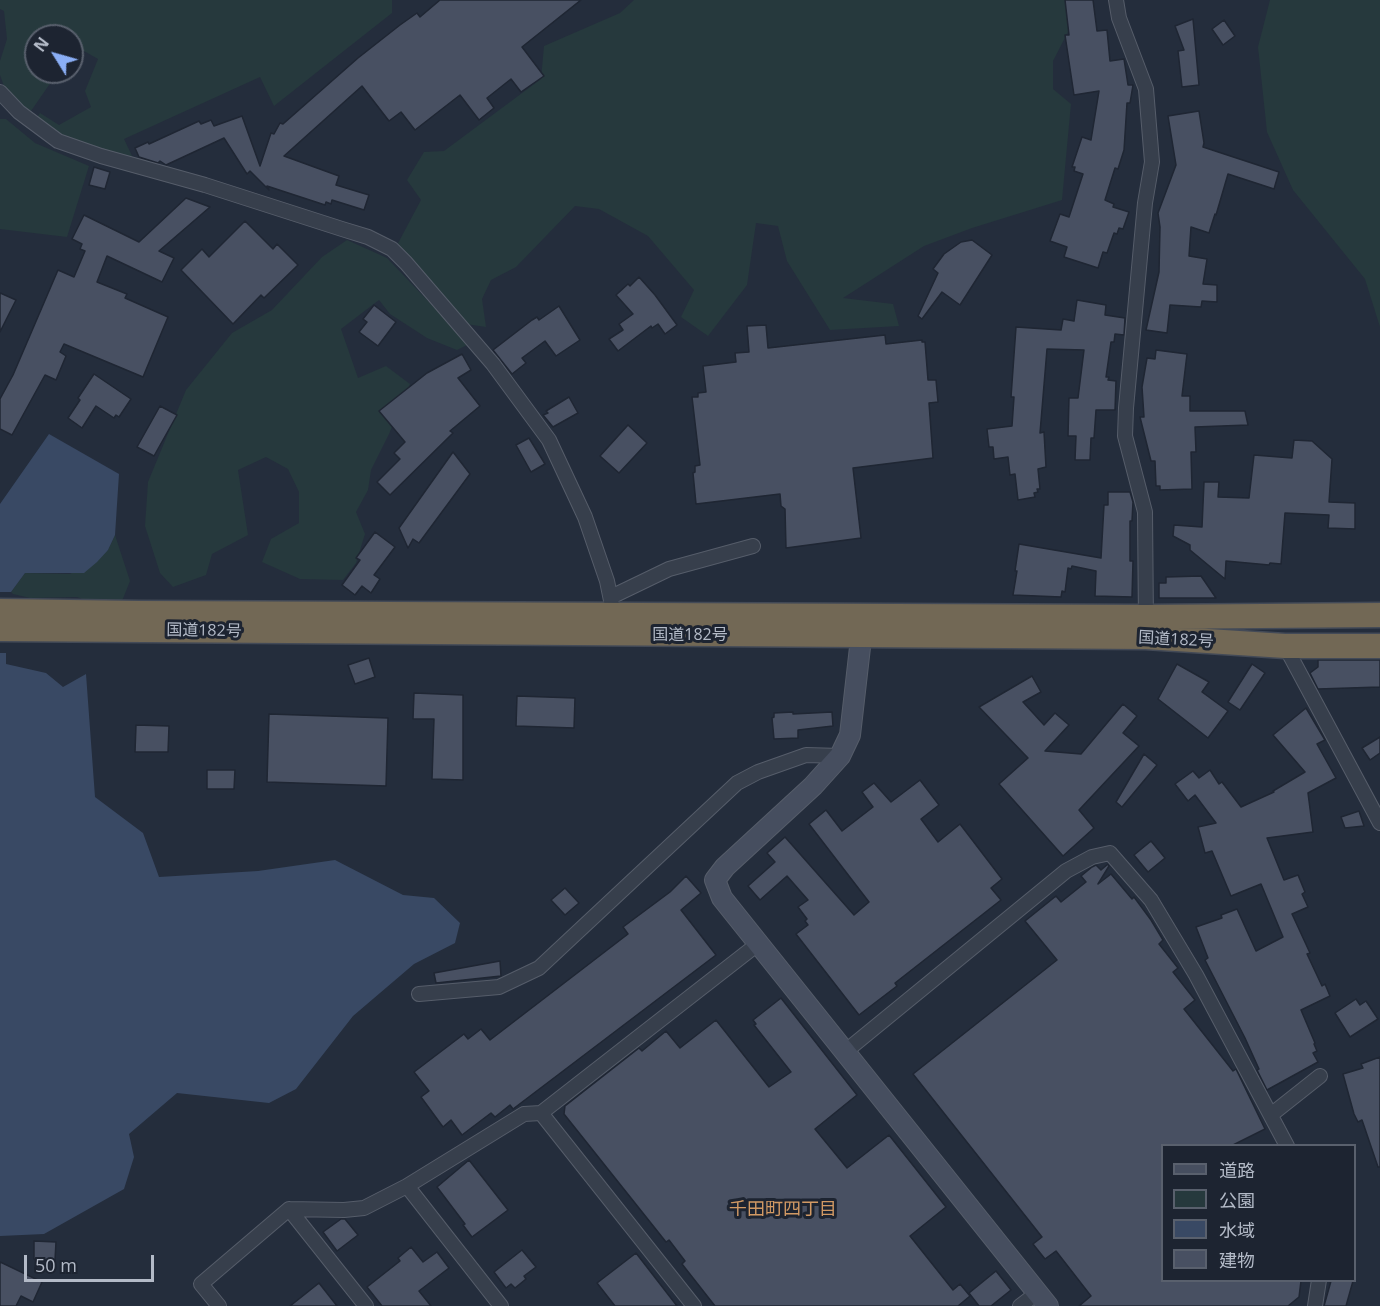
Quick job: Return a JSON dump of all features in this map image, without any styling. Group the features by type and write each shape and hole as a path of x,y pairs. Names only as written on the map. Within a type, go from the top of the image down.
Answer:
{"highway":[{"name":"国道182号","path":"0,611 138,614 614,615 863,626 1146,627 1380,615"},
{"name":"国道182号","path":"0,629 614,615"},
{"name":"国道182号","path":"1146,627 1285,646 1380,646"}],"street":[{"path":"1116,0 1119,18 1146,89 1152,162 1144,203 1125,408 1125,436 1145,512 1146,627"},
{"path":"0,92 38,128 64,144 342,228 392,249 493,364 549,440 585,517 614,615 669,568 753,546"},
{"path":"863,626 850,735 840,756 813,786 725,867 715,879 722,898 1043,1299 1020,1306"},
{"path":"1285,646 1380,823"},
{"path":"420,994 499,987 539,969 738,783 758,772 806,754 840,756"},
{"path":"846,1051 1066,871 1092,857 1110,853 1151,900 1196,975 1286,1144"},
{"path":"219,1306 201,1284 289,1209 364,1208 407,1186 524,1114 542,1113 759,943"},
{"path":"1272,1114 1320,1076"},
{"path":"542,1113 694,1306"},
{"path":"407,1186 501,1306"},
{"path":"289,1209 366,1306"},
{"path":"1315,1306 1319,1282"}],"green space":[{"path":"0,0 392,0 392,13 274,106 260,77 124,139 134,160 50,131 36,119 40,113 59,125 91,107 85,91 98,59 84,51 84,24 24,24 24,84 50,84 31,111 13,101 0,75 0,61 7,39 4,11 0,9"},
{"path":"634,0 1067,0 1071,26 1053,61 1053,89 1071,104 1062,200 972,228 924,246 843,298 893,304 899,326 830,330 787,261 778,226 756,223 747,285 708,336 681,317 694,290 648,236 599,209 575,206 516,267 491,280 482,299 486,327 466,324 396,247 421,200 407,180 424,152 444,151 541,79 544,46 620,13"},
{"path":"1270,0 1380,0 1380,327 1365,279 1293,190 1267,132 1258,47"},
{"path":"0,119 6,119 35,143 89,166 67,237 0,229"},
{"path":"347,240 387,258 469,344 457,350 427,338 390,314 379,300 341,329 358,378 386,366 410,384 371,470 368,490 356,512 365,534 356,563 343,580 300,579 262,562 271,539 299,523 299,492 288,469 266,457 238,470 248,535 212,554 206,575 173,587 160,573 145,526 148,482 186,390 232,333 272,310 322,257"},
{"path":"115,535 130,581 122,601 88,601 77,597 30,598 11,592 25,573 70,574 108,550"}],"water":[{"path":"49,434 119,474 115,535 108,550 84,573 25,573 11,592 0,592 0,504"},
{"path":"0,653 6,653 6,664 46,673 63,687 86,674 95,797 143,833 159,877 258,871 335,860 403,895 434,898 460,923 455,943 414,964 353,1016 296,1089 269,1103 177,1093 129,1134 134,1157 124,1189 44,1234 0,1236"}],"building":[{"path":"440,0 581,0 522,47 544,76 521,92 511,79 487,98 494,108 479,120 460,95 415,130 401,112 389,121 362,86 284,156 339,176 336,185 369,195 364,210 332,200 331,204 326,202 325,205 267,186 269,190 250,171 247,174 224,138 166,165 160,161 158,163 139,157 135,148 199,121 201,124 211,120 214,126 242,116 260,166 271,133 274,134 280,123 283,124 358,58 400,25 417,13 420,17"},
{"path":"1065,0 1093,0 1097,31 1107,30 1110,61 1124,59 1128,85 1133,85 1130,103 1127,103 1124,150 1118,169 1115,168 1105,200 1114,204 1113,207 1129,212 1123,229 1119,228 1117,234 1114,233 1107,253 1103,252 1098,268 1064,257 1067,247 1050,241 1060,214 1069,217 1083,174 1074,171 1075,167 1072,167 1082,137 1091,140 1099,91 1074,95 1065,35 1069,35"},
{"path":"1193,19 1199,85 1182,87 1178,51 1184,50 1175,26"},
{"path":"1224,20 1235,36 1223,45 1212,29"},
{"path":"1199,111 1203,147 1279,172 1274,189 1228,174 1209,233 1191,227 1189,256 1207,259 1203,284 1217,285 1217,302 1202,301 1201,307 1170,305 1167,333 1146,330 1159,272 1158,213 1176,165 1168,116"},
{"path":"94,167 110,172 105,189 89,185"},
{"path":"186,198 210,207 159,251 174,258 162,282 107,256 97,282 127,294 125,298 168,317 143,377 64,344 60,352 66,356 56,380 45,375 12,435 0,429 0,399 13,375 58,270 74,277 85,251 80,249 82,244 72,239 84,215 139,242"},
{"path":"245,221 273,249 277,244 298,265 264,298 261,295 233,324 181,270 202,249 209,257"},
{"path":"972,240 992,255 960,305 942,292 922,319 918,316 938,273 933,269 944,254 961,242"},
{"path":"639,277 677,325 665,334 658,324 652,328 651,326 618,351 609,339 623,330 619,324 633,314 616,295"},
{"path":"0,293 16,300 0,332"},
{"path":"1077,300 1106,305 1105,315 1125,318 1124,335 1115,334 1114,342 1111,342 1106,377 1109,377 1108,380 1116,381 1115,410 1096,410 1090,460 1075,460 1076,436 1068,436 1069,398 1078,398 1084,350 1047,349 1040,433 1044,432 1046,467 1038,469 1040,489 1034,493 1035,497 1018,500 1015,474 1010,475 1008,457 994,459 993,447 989,447 987,429 1012,426 1014,397 1011,397 1016,327 1061,330 1063,319 1074,321"},
{"path":"374,305 396,322 378,346 359,332 367,322 363,319"},
{"path":"559,306 580,340 556,356 545,341 522,358 526,363 512,374 493,350 532,320 537,317 539,320"},
{"path":"766,325 768,348 885,335 886,344 922,340 925,342 928,380 936,380 938,402 929,403 933,458 853,468 861,538 786,548 785,509 781,506 780,494 696,504 693,473 695,466 700,465 692,397 698,397 698,393 706,392 703,366 736,362 735,353 749,352 747,326"},
{"path":"1156,350 1187,354 1182,396 1190,396 1190,411 1245,411 1248,425 1195,427 1196,452 1191,452 1192,489 1160,490 1160,486 1156,486 1155,461 1151,461 1140,417 1144,417 1142,387 1147,358 1155,359"},
{"path":"462,354 471,370 458,378 480,406 450,431 453,433 390,495 377,482 400,459 394,453 405,442 379,411 427,373"},
{"path":"94,374 131,399 119,417 116,415 114,418 96,406 82,428 68,418"},
{"path":"569,397 578,413 553,427 543,415"},
{"path":"160,406 177,415 154,456 137,447"},
{"path":"628,425 647,443 619,473 600,456"},
{"path":"529,438 545,464 531,472 516,445"},
{"path":"1294,440 1312,441 1332,459 1329,502 1355,503 1355,529 1328,528 1329,515 1285,513 1281,564 1226,561 1225,579 1190,550 1190,545 1173,536 1174,525 1202,527 1204,482 1219,482 1218,497 1249,498 1254,455 1292,458"},
{"path":"453,452 470,474 419,543 413,539 408,548 399,528"},
{"path":"1108,492 1130,492 1133,502 1132,521 1130,521 1130,561 1133,561 1132,597 1095,596 1096,571 1072,566 1071,569 1068,568 1065,592 1062,591 1061,597 1013,595 1019,544 1101,558 1104,505 1108,505"},
{"path":"375,532 395,547 374,575 380,579 371,593 362,586 355,595 342,585 360,560 356,558"},
{"path":"1201,576 1216,598 1159,598 1159,583 1166,583 1166,577"},
{"path":"369,658 375,677 355,684 348,665"},
{"path":"1318,660 1380,660 1380,687 1318,689 1310,673 1318,667"},
{"path":"1177,664 1209,682 1202,692 1228,711 1208,738 1158,699"},
{"path":"1252,664 1265,673 1240,710 1228,702"},
{"path":"1032,676 1041,692 1023,702 1044,725 1055,713 1069,725 1045,751 1081,754 1123,704 1137,716 1123,733 1139,746 1079,810 1094,828 1063,856 999,784 1028,758 979,707"},
{"path":"414,693 463,695 463,780 432,779 434,719 413,719"},
{"path":"517,696 575,698 574,728 516,726"},
{"path":"1306,708 1325,740 1317,744 1336,778 1308,793 1313,832 1267,838 1284,880 1298,875 1305,892 1302,894 1308,907 1292,914 1310,953 1307,954 1322,986 1325,984 1330,996 1301,1010 1315,1043 1317,1051 1313,1053 1318,1062 1267,1090 1245,1038 1205,960 1208,958 1196,927 1222,918 1221,915 1237,909 1256,951 1283,937 1261,884 1231,896 1212,851 1205,853 1198,827 1216,823 1195,795 1188,801 1175,784 1193,771 1199,778 1210,770 1219,784 1222,782 1241,807 1274,792 1305,772 1273,735"},
{"path":"793,712 793,714 832,712 833,726 798,730 798,738 774,739 772,718 774,713"},
{"path":"269,714 388,718 386,786 267,782"},
{"path":"136,725 169,726 168,752 135,752"},
{"path":"1380,737 1380,753 1370,760 1362,748"},
{"path":"1144,754 1157,765 1122,807 1116,802"},
{"path":"207,770 235,770 234,789 207,789"},
{"path":"920,780 939,805 921,819 938,842 960,824 1002,879 991,888 1001,900 895,983 897,986 859,1015 796,934 808,925 805,921 807,919 798,907 808,900 787,876 760,900 748,886 775,862 767,853 785,837 854,915 869,902 809,824 826,810 842,831 873,807 862,792 874,783 891,802"},
{"path":"1359,811 1364,826 1345,828 1341,817"},
{"path":"1151,841 1165,858 1148,872 1134,855"},
{"path":"1108,864 1098,884 1111,874 1132,899 1134,897 1151,920 1163,940 1159,944 1178,968 1173,972 1195,1000 1184,1009 1233,1071 1236,1069 1265,1129 1235,1144 1161,1144 1161,1282 1301,1282 1299,1297 1288,1306 1079,1306 1091,1296 1056,1251 1045,1259 1033,1244 1042,1237 913,1074 1057,960 1025,921 1056,896 1061,902 1086,882 1081,876 1092,867 1096,865 1101,870"},
{"path":"686,876 701,893 681,910 716,955 513,1109 510,1105 495,1117 491,1113 462,1135 451,1120 443,1127 421,1097 429,1091 414,1072 464,1034 468,1039 481,1029 490,1040 628,934 623,927 670,892"},
{"path":"565,888 579,903 565,915 551,900"},
{"path":"500,961 501,976 436,983 434,973"},
{"path":"781,998 857,1095 815,1129 847,1168 889,1135 946,1207 910,1236 953,1290 960,1284 970,1296 958,1306 715,1306 682,1264 685,1261 669,1240 666,1242 564,1114 565,1106 639,1048 642,1051 666,1031 680,1048 716,1020 769,1087 791,1072 754,1025 756,1024 753,1020"},
{"path":"1356,999 1360,1005 1366,1001 1378,1019 1350,1037 1335,1013"},
{"path":"1380,1057 1380,1167 1378,1167 1362,1120 1358,1122 1354,1114 1343,1074 1363,1068 1361,1064"},
{"path":"469,1160 508,1210 472,1237 437,1187"},
{"path":"341,1219 345,1219 358,1235 337,1251 323,1232"},
{"path":"34,1241 56,1242 55,1260 34,1259"},
{"path":"411,1247 423,1262 437,1252 449,1268 419,1291 431,1306 382,1306 367,1287 400,1261 398,1258"},
{"path":"522,1250 536,1267 524,1276 526,1279 515,1288 511,1284 506,1288 494,1272"},
{"path":"636,1253 677,1306 615,1306 597,1283"},
{"path":"0,1262 42,1282 33,1302 21,1296 16,1306 0,1306"},
{"path":"996,1271 1011,1290 991,1306 979,1306 969,1293"},
{"path":"1331,1282 1353,1282 1346,1306 1324,1306"},
{"path":"319,1283 337,1306 290,1306"}],"district":[{"name":"千田町四丁目","path":"783,1210"}]}
